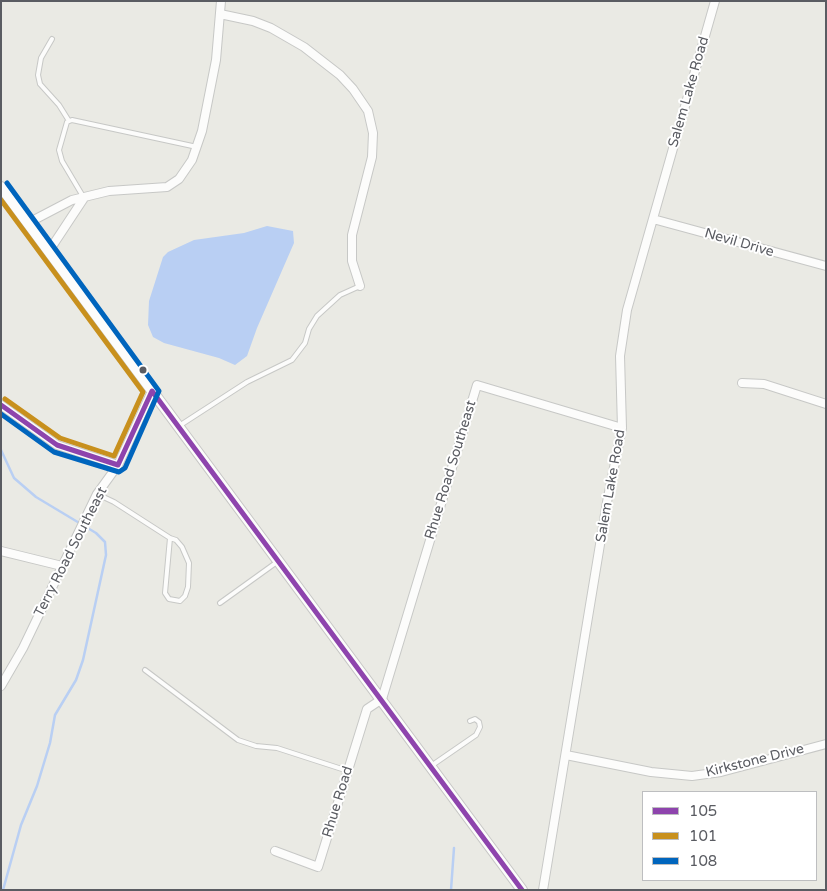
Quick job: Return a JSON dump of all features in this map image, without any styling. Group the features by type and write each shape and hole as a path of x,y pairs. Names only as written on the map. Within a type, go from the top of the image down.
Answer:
{"main road":[{"path":"1,187 522,890"}],"street":[{"path":"28,223 72,200 109,191 167,187 179,180 198,147 210,96 221,1"},
{"name":"Salem Lake Road","path":"543,890 607,502 622,428 620,356 627,310 715,1"},
{"path":"220,14 253,21 279,32 304,47 340,75 353,89 368,112 373,134 372,157 352,235 352,261 360,286"},
{"path":"49,252 84,198"},
{"name":"Nevil Drive","path":"653,219 826,266"},
{"path":"742,383 764,384 826,404"},
{"name":"Rhue Road Southeast","path":"382,699 477,385 622,428"},
{"name":"Terry Road Southeast","path":"1,686 23,648 97,494 118,465 152,391"},
{"path":"1,405 57,445 118,465"},
{"path":"1,551 62,566"},
{"name":"Rhue Road","path":"275,851 318,867 367,709 382,699"},
{"name":"Kirkstone Drive","path":"566,755 651,772 692,776 721,772 826,744"}],"lane":[{"path":"52,39 41,58 38,75 40,84 59,105 69,121 198,147"},
{"path":"69,121 63,131 59,150 62,161 84,198"},
{"path":"178,426 248,382 292,360 305,343 309,329 317,316 340,295 360,286"},
{"path":"97,494 114,502 176,540 182,547 188,563 188,586 185,596 180,601 169,599 165,593 170,538"},
{"path":"220,603 279,561"},
{"path":"146,670 238,740 256,746 277,748 348,771"},
{"path":"431,766 476,735 480,727 479,722 475,720 470,721"}],"water":[{"path":"267,226 293,231 294,243 257,328 247,356 235,365 219,358 164,343 153,337 148,325 149,301 163,257 168,252 194,240 244,233"}],"waterway":[{"path":"1,450 14,478 36,497 96,533 105,542 106,555 83,660 76,680 55,715 50,743 37,786 21,825 3,890"},
{"path":"451,890 454,848"}],"transit line":[{"name":"108","path":"1,414 54,452 119,472 125,468 159,391 7,183"},
{"name":"101","path":"1,200 143,392 114,456 60,438 5,399"},
{"name":"105","path":"1,405 57,445 118,465 152,391 522,890"}]}
